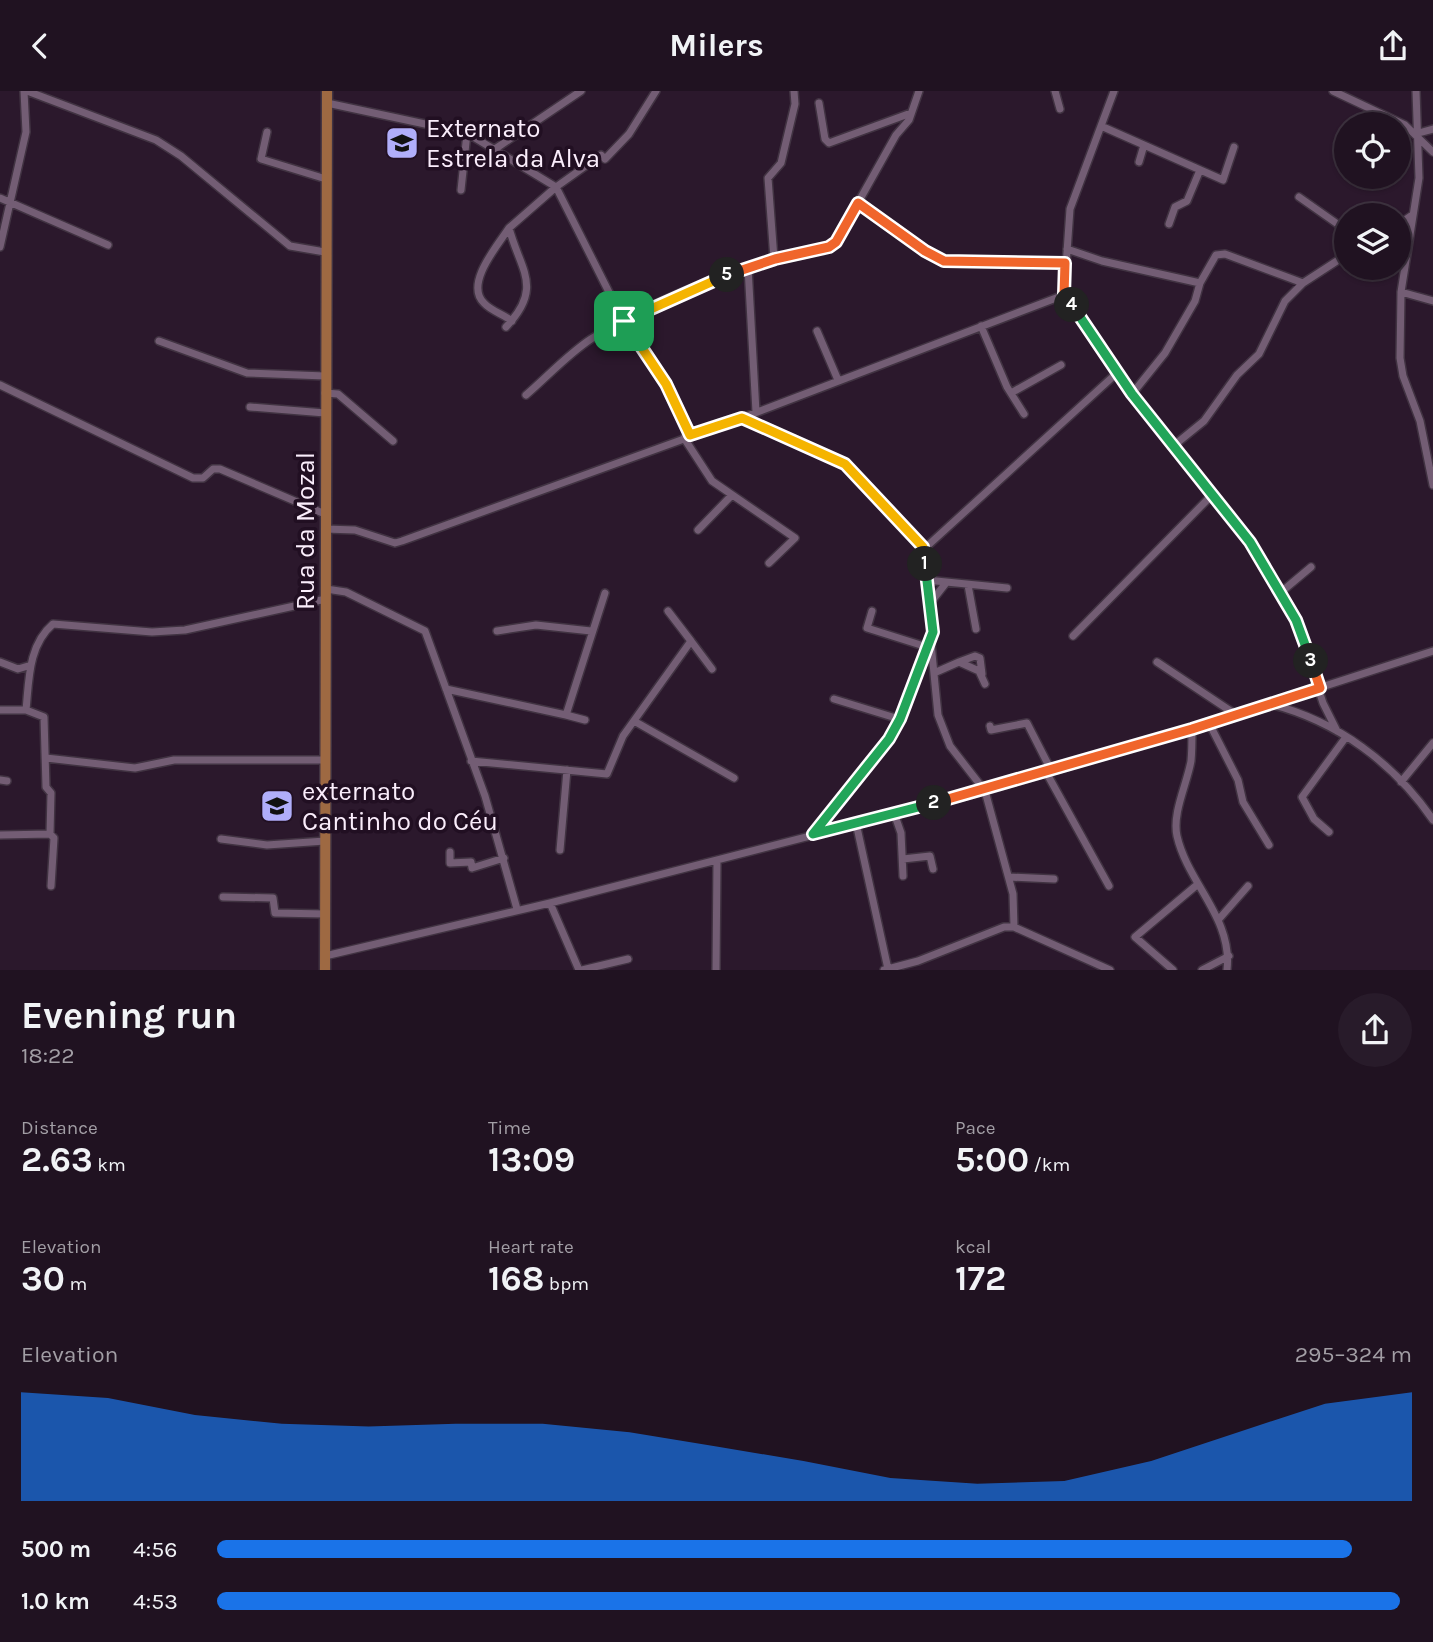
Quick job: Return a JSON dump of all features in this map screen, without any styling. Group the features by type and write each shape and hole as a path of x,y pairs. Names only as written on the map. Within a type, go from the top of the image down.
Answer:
{"main road":[{"name":"Rua da Mozal","path":"325,970 327,91"}],"street":[{"path":"0,247 26,132 26,91 156,140 290,246 325,252"},
{"path":"495,149 581,91"},
{"path":"512,321 484,304 478,295 477,286 483,270 509,228 556,187 601,155 605,159 629,134 656,91"},
{"path":"775,259 768,178 781,163 795,104 794,91"},
{"path":"526,395 590,339 624,321 748,267 820,250 836,242 911,113 919,91"},
{"path":"1055,91 1060,109"},
{"path":"1114,91 1070,209 1064,295 1132,394 1250,542 1296,620 1323,703 1337,731"},
{"path":"1333,91 1388,115 1415,134 1433,152"},
{"path":"1411,216 1419,178 1415,134 1416,91"},
{"path":"327,103 467,133 556,187 624,321 666,384 687,437 712,481 795,538 769,563"},
{"path":"819,103 825,139 829,143 911,113"},
{"path":"1101,126 1224,179 1234,147"},
{"path":"1415,134 1433,129"},
{"path":"267,132 261,159 326,179"},
{"path":"461,190 467,133"},
{"path":"1139,162 1144,145"},
{"path":"1169,224 1175,207 1186,201 1200,170"},
{"path":"1299,197 1334,222"},
{"path":"0,198 108,245"},
{"path":"858,203 925,251 944,261 1065,263"},
{"path":"506,327 523,304 527,285 525,266 509,228"},
{"path":"1067,249 1102,261 1200,283"},
{"path":"1132,394 1165,353 1195,300 1200,283 1216,255 1225,254 1303,283"},
{"path":"1172,447 1204,421 1237,375 1259,354 1279,309 1303,283 1334,263"},
{"path":"748,267 756,412"},
{"path":"1403,280 1401,369 1420,421 1433,485"},
{"path":"1401,292 1433,301"},
{"path":"325,529 355,530 395,543 402,541 742,418 1064,295"},
{"path":"981,326 1011,393 1024,414"},
{"path":"817,331 838,380"},
{"path":"159,341 247,373 325,376"},
{"path":"1011,393 1061,365"},
{"path":"924,549 1118,372"},
{"path":"0,385 192,478 204,478 213,469 220,469 325,514"},
{"path":"325,393 338,394 393,441"},
{"path":"250,407 325,413"},
{"path":"742,418 845,464 924,549 933,625 931,639 938,715 950,746 985,791 1009,877 1014,927"},
{"path":"698,530 732,496"},
{"path":"1073,636 1211,496"},
{"path":"1280,593 1311,567"},
{"path":"926,580 1007,588"},
{"path":"930,603 946,583"},
{"path":"968,585 976,629"},
{"path":"26,710 28,666 47,629 53,624 138,631 185,630 326,594 346,592 425,631 504,858 517,909"},
{"path":"566,715 605,593"},
{"path":"668,611 712,669"},
{"path":"872,611 867,628 927,647"},
{"path":"496,631 536,625 591,631"},
{"path":"813,834 889,739 900,719 931,639"},
{"path":"471,761 607,774 623,736 691,641"},
{"path":"325,955 550,903 985,791 1192,729 1433,651"},
{"path":"0,662 18,669 28,666"},
{"path":"934,673 960,662 982,675 985,684"},
{"path":"1157,662 1235,714"},
{"path":"446,689 585,720"},
{"path":"834,699 900,719"},
{"path":"1269,703 1311,717 1382,761 1433,820"},
{"path":"0,710 26,710 43,715 46,787 51,793 50,834 54,838 51,886"},
{"path":"634,721 734,778"},
{"path":"990,726 991,730 1027,723 1109,885"},
{"path":"1209,723 1238,780 1243,802 1269,845"},
{"path":"1192,729 1191,759 1176,831 1182,856 1219,919 1229,956 1227,970"},
{"path":"1329,832 1314,819 1302,797 1346,737"},
{"path":"1401,782 1433,743"},
{"path":"46,758 135,768 174,760 326,760"},
{"path":"561,850 568,770"},
{"path":"894,813 901,833 903,876"},
{"path":"856,823 886,970 918,961 1004,927 1014,927 1110,970"},
{"path":"0,835 50,834"},
{"path":"221,839 267,845 325,841"},
{"path":"450,852 450,863 471,862 472,868 504,858"},
{"path":"903,859 930,856 933,869"},
{"path":"716,970 717,861"},
{"path":"1009,877 1054,879"},
{"path":"1173,970 1135,937 1198,884"},
{"path":"1219,919 1248,885"},
{"path":"223,897 273,898 275,913 325,914"},
{"path":"550,903 580,970 628,959"},
{"path":"1202,970 1229,956"},
{"path":"918,961 920,970"}],"place":[{"name":"Externato Estrela da Alva","path":"402,143"},
{"name":"externato Cantinho do Céu","path":"277,806"}],"route":[{"path":"858,203 925,251 944,261 1065,263 1064,295 1132,394 1250,542 1296,620 1320,688 985,791 813,834 889,739 900,719 933,632 924,549 845,464 742,418 690,435 666,384 639,348 624,321 678,295 748,267 829,247 836,242 858,203"}]}
